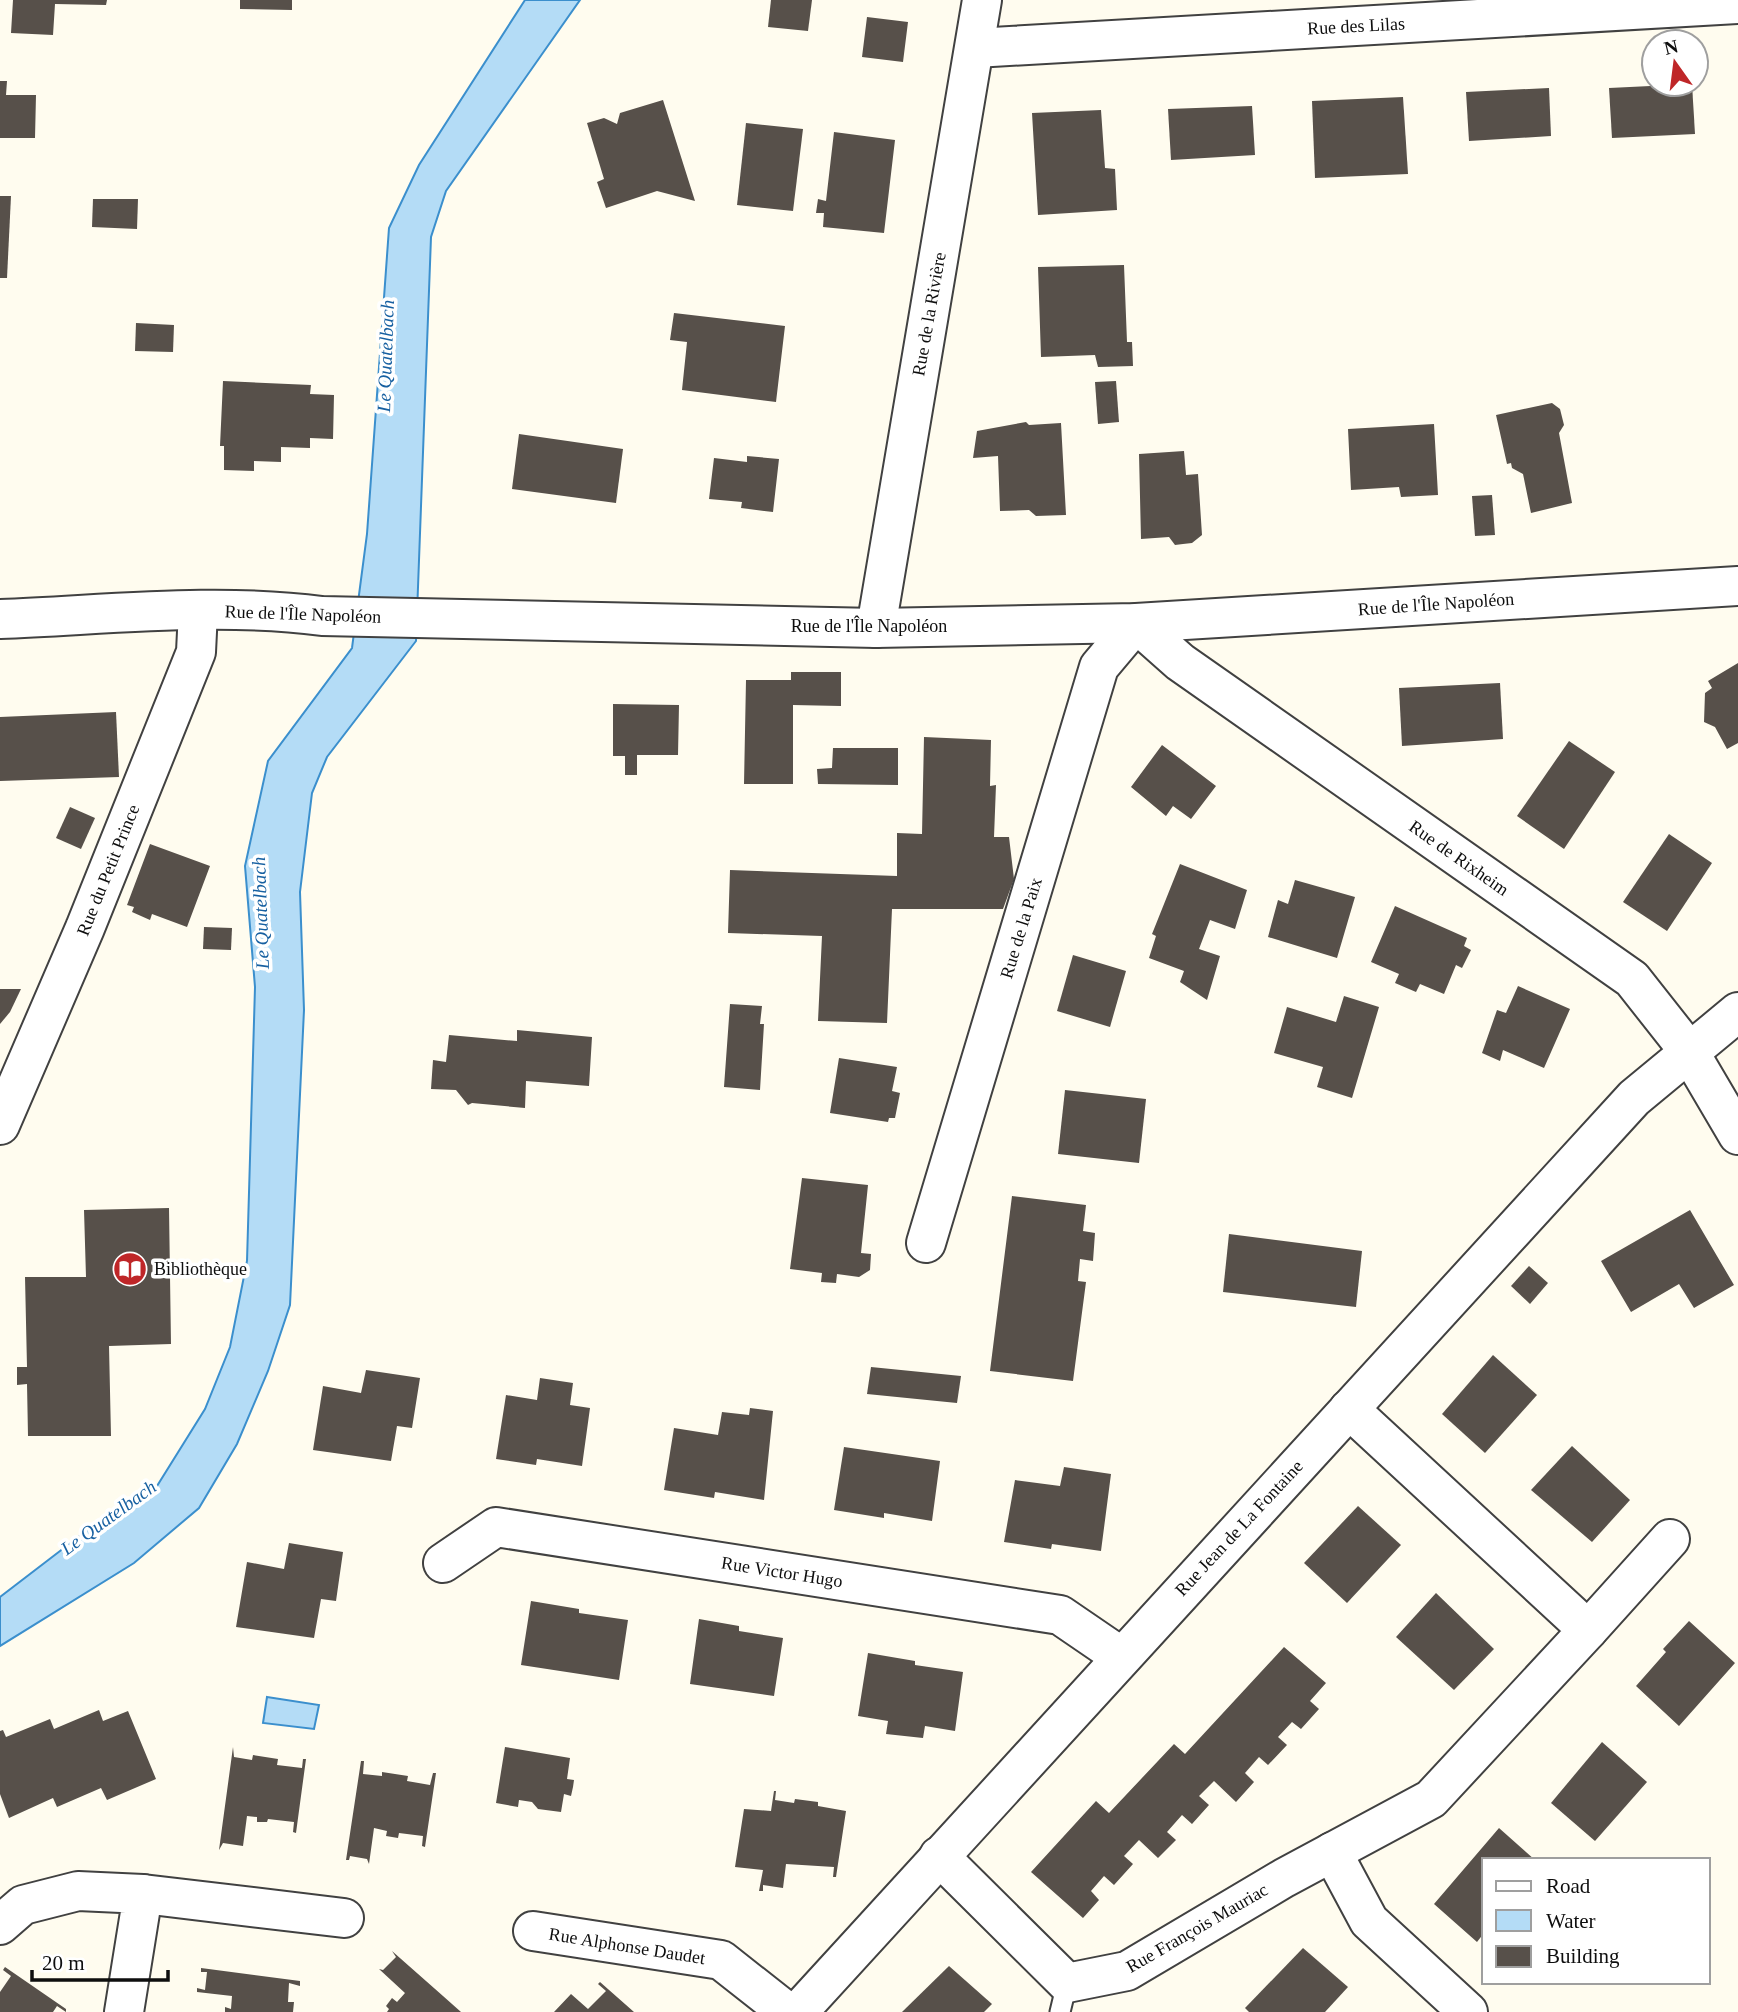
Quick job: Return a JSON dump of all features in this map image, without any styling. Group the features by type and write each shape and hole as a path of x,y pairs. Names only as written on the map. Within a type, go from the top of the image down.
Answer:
{"street":[{"name":"Rue de la Rivière","path":"876,628 982,0"},
{"name":"Rue des Lilas","path":"975,48 1738,4"},
{"name":"Rue de l'Île Napoléon","path":"0,619 198,611 283,611 322,616 876,628 1136,623 1738,586"},
{"name":"Rue du Petit Prince","path":"0,1125 85,928 196,652 198,611"},
{"name":"Rue de Rixheim","path":"1136,623 1180,662 1632,978 1688,1051 1738,1135"},
{"name":"Rue de la Paix","path":"926,1243 1099,667 1136,623"},
{"name":"Rue Jean de La Fontaine","path":"798,2012 1120,1656 1634,1098 1738,1012"},
{"path":"1349,1409 1588,1630"},
{"name":"Rue Victor Hugo","path":"443,1563 496,1527 1060,1615 1120,1656"},
{"name":"Rue François Mauriac","path":"939,1856 1064,1998 1127,1971 1332,1852 1431,1799 1670,1539"},
{"path":"1332,1852 1369,1921 1468,2012"},
{"path":"0,1925 23,1905 78,1891 143,1894 344,1918"},
{"path":"124,2012 143,1894"},
{"name":"Rue Alphonse Daudet","path":"533,1931 721,1960 787,2012"}],"water":[{"name":"Le Quatelbach","path":"525,0 580,0 446,191 431,237 416,641 327,757 312,793 300,892 304,1010 290,1305 268,1371 237,1444 199,1508 134,1563 0,1646 0,1597 90,1528 157,1486 205,1409 230,1347 247,1261 255,987 245,866 268,761 352,648 367,534 389,228 419,165"},
{"path":"267,1697 319,1705 314,1729 263,1723"}],"building":[{"path":"13,0 107,0 106,5 55,4 53,35 11,33"},
{"path":"240,0 292,0 292,10 240,9"},
{"path":"771,0 812,0 808,31 768,27"},
{"path":"867,17 908,22 903,62 862,57"},
{"path":"0,81 7,81 6,95 36,95 35,138 0,138"},
{"path":"1640,87 1640,98 1693,98 1695,134 1612,138 1609,88"},
{"path":"1549,88 1551,136 1469,141 1466,92"},
{"path":"1403,97 1408,174 1315,178 1312,101"},
{"path":"663,100 695,201 657,191 606,208 597,182 604,179 587,123 604,118 617,124 620,113"},
{"path":"1252,106 1255,155 1171,160 1168,109"},
{"path":"1101,110 1105,168 1115,169 1117,210 1038,215 1032,113"},
{"path":"746,123 803,129 793,211 737,205"},
{"path":"834,132 895,140 884,233 823,227 824,213 816,213 818,199 826,201"},
{"path":"0,196 11,196 7,278 0,278"},
{"path":"93,199 138,199 137,229 92,227"},
{"path":"1124,265 1127,342 1132,342 1133,366 1098,367 1095,355 1041,357 1038,267"},
{"path":"674,313 785,326 776,402 682,390 687,342 670,340"},
{"path":"136,323 174,325 173,352 135,351"},
{"path":"223,381 311,385 310,394 334,395 333,439 310,438 310,448 281,447 281,462 254,461 254,471 224,470 224,446 220,446"},
{"path":"1116,381 1119,422 1098,424 1095,382"},
{"path":"1552,403 1560,409 1564,425 1559,433 1572,503 1531,513 1523,474 1512,468 1511,463 1507,464 1496,415"},
{"path":"1026,422 1029,425 1061,423 1066,515 1036,516 1029,510 1000,511 998,456 973,458 977,431"},
{"path":"1434,424 1438,495 1401,497 1399,487 1351,490 1348,429"},
{"path":"519,434 623,449 616,503 512,489"},
{"path":"1184,451 1186,475 1198,474 1202,535 1192,543 1175,545 1169,537 1141,539 1139,454"},
{"path":"747,456 779,459 773,512 741,508 742,502 709,499 714,458 747,462"},
{"path":"1492,495 1495,535 1475,536 1472,496"},
{"path":"1738,663 1738,743 1727,749 1715,727 1704,722 1705,693 1712,688 1708,681"},
{"path":"791,672 841,672 841,706 793,705 793,784 744,784 746,680 791,680"},
{"path":"1500,683 1503,739 1402,746 1399,688"},
{"path":"613,704 679,705 678,755 637,755 637,775 625,775 625,756 613,756"},
{"path":"116,712 119,777 0,781 0,717"},
{"path":"924,737 991,740 990,786 996,785 994,837 1009,837 1014,879 1003,909 892,909 887,1023 818,1021 822,936 728,933 730,870 897,876 897,833 922,834"},
{"path":"1569,741 1615,772 1564,849 1517,816"},
{"path":"1162,745 1216,786 1191,819 1173,806 1166,816 1131,787"},
{"path":"833,748 898,748 898,785 818,784 817,769 832,768"},
{"path":"70,807 95,818 81,849 56,838"},
{"path":"1669,834 1712,863 1667,931 1623,902"},
{"path":"150,844 210,866 187,927 152,914 150,920 132,912 134,907 127,905"},
{"path":"1180,864 1247,890 1235,929 1210,920 1199,949 1220,956 1207,1000 1180,982 1184,971 1149,958 1156,936 1152,934"},
{"path":"1295,880 1355,897 1337,958 1268,937 1278,900 1288,904"},
{"path":"1395,906 1467,938 1464,946 1471,950 1462,968 1456,965 1444,994 1420,984 1416,992 1395,983 1399,974 1371,962"},
{"path":"204,927 232,928 231,950 203,949"},
{"path":"1073,955 1126,971 1110,1027 1057,1011"},
{"path":"1518,986 1570,1009 1544,1068 1503,1050 1500,1061 1482,1053 1497,1010 1506,1013"},
{"path":"0,989 21,989 10,1012 0,1024"},
{"path":"1344,996 1379,1007 1352,1098 1317,1087 1323,1067 1274,1053 1287,1007 1336,1022"},
{"path":"730,1004 762,1006 760,1024 764,1024 760,1090 724,1087"},
{"path":"517,1030 592,1037 589,1086 526,1081 525,1108 472,1103 468,1105 456,1090 431,1089 433,1060 446,1062 449,1035 517,1041"},
{"path":"839,1058 897,1067 892,1091 900,1093 895,1118 889,1118 888,1122 830,1113"},
{"path":"1065,1090 1146,1099 1139,1163 1058,1154"},
{"path":"802,1178 868,1185 861,1253 871,1254 870,1270 859,1277 837,1274 836,1283 821,1282 822,1273 790,1269"},
{"path":"1012,1196 1086,1205 1083,1231 1095,1233 1093,1261 1080,1259 1078,1281 1086,1282 1073,1381 990,1371"},
{"path":"169,1208 171,1344 109,1346 111,1436 28,1436 27,1384 17,1385 17,1367 27,1367 25,1277 86,1277 84,1210"},
{"path":"1690,1210 1734,1285 1694,1308 1679,1284 1631,1312 1601,1261"},
{"path":"1229,1234 1362,1251 1356,1307 1223,1292"},
{"path":"1529,1266 1548,1283 1530,1304 1511,1286"},
{"path":"1493,1355 1537,1395 1485,1453 1442,1414"},
{"path":"871,1367 961,1376 957,1403 867,1394"},
{"path":"366,1370 420,1378 412,1428 397,1426 391,1461 313,1450 323,1386 361,1393"},
{"path":"540,1378 573,1383 570,1405 590,1408 582,1466 537,1459 536,1465 496,1459 506,1395 537,1400"},
{"path":"750,1408 773,1411 764,1500 715,1492 714,1498 664,1490 674,1428 718,1435 722,1412 749,1415"},
{"path":"1572,1446 1630,1500 1592,1542 1531,1490"},
{"path":"844,1447 940,1461 932,1521 884,1513 884,1518 834,1510"},
{"path":"1064,1467 1111,1474 1101,1551 1052,1544 1051,1549 1004,1542 1015,1480 1060,1486"},
{"path":"1358,1506 1401,1545 1347,1603 1304,1563"},
{"path":"289,1543 343,1552 336,1601 321,1599 314,1638 236,1627 247,1562 284,1569"},
{"path":"1436,1593 1494,1649 1454,1690 1396,1637"},
{"path":"531,1601 579,1609 579,1613 628,1620 619,1680 521,1665"},
{"path":"699,1619 739,1626 739,1631 783,1638 774,1696 690,1684"},
{"path":"1689,1621 1735,1663 1679,1726 1636,1686 1666,1652 1663,1649"},
{"path":"1284,1647 1326,1683 1310,1701 1319,1709 1301,1729 1292,1722 1278,1737 1287,1745 1268,1765 1259,1757 1245,1773 1254,1782 1236,1802 1214,1781 1199,1796 1209,1805 1192,1824 1182,1815 1167,1832 1176,1840 1158,1858 1139,1840 1124,1856 1133,1864 1114,1885 1104,1876 1091,1891 1099,1900 1083,1918 1031,1872 1096,1801 1109,1813 1174,1744 1185,1754"},
{"path":"868,1653 915,1661 915,1665 963,1672 955,1731 925,1726 923,1738 886,1734 888,1721 858,1716"},
{"path":"99,1710 103,1721 128,1711 156,1779 107,1800 101,1788 57,1807 53,1798 9,1818 0,1794 0,1731 3,1730 6,1737 50,1719 54,1729"},
{"path":"1602,1742 1647,1782 1595,1841 1551,1803"},
{"path":"233,1747 234,1757 252,1760 253,1755 278,1759 277,1765 302,1768 303,1759 306,1759 296,1833 293,1832 294,1822 268,1819 267,1822 257,1822 257,1817 247,1816 243,1846 223,1843 219,1850"},
{"path":"505,1747 570,1758 567,1779 574,1780 573,1787 571,1796 564,1794 561,1812 538,1809 532,1802 519,1800 518,1807 496,1803"},
{"path":"361,1761 364,1761 363,1774 382,1776 382,1772 408,1776 407,1781 430,1785 433,1773 436,1773 425,1847 422,1846 423,1836 399,1833 398,1838 386,1836 387,1831 374,1828 369,1864 367,1859 350,1856 349,1860 346,1860"},
{"path":"774,1791 775,1800 794,1803 795,1799 818,1802 818,1806 846,1811 836,1877 833,1877 834,1867 786,1864 783,1888 763,1885 763,1891 759,1891 763,1870 735,1867 744,1809 771,1811"},
{"path":"1499,1828 1533,1858 1482,1858 1482,1936 1477,1942 1434,1904"},
{"path":"1303,1948 1348,1987 1325,2012 1249,2012 1245,2008"},
{"path":"392,1951 461,2012 387,2012 389,2009 386,2006 392,1998 397,2002 405,1993 379,1969 383,1970 396,1957"},
{"path":"949,1966 992,2004 984,2012 902,2012"},
{"path":"5,1967 66,2009 66,2012 57,2006 53,2012 0,2012 0,1992 11,1976 3,1970"},
{"path":"201,1968 300,1981 300,1986 289,1983 288,2002 294,2002 293,2012 225,2012 225,2007 231,2009 232,1996 197,1992 197,1988 205,1990 207,1972 201,1972"},
{"path":"600,1982 634,2012 554,2012 571,1994 588,2009 606,1991 598,1984"}],"place":[{"name":"Bibliothèque","path":"130,1269"}]}
